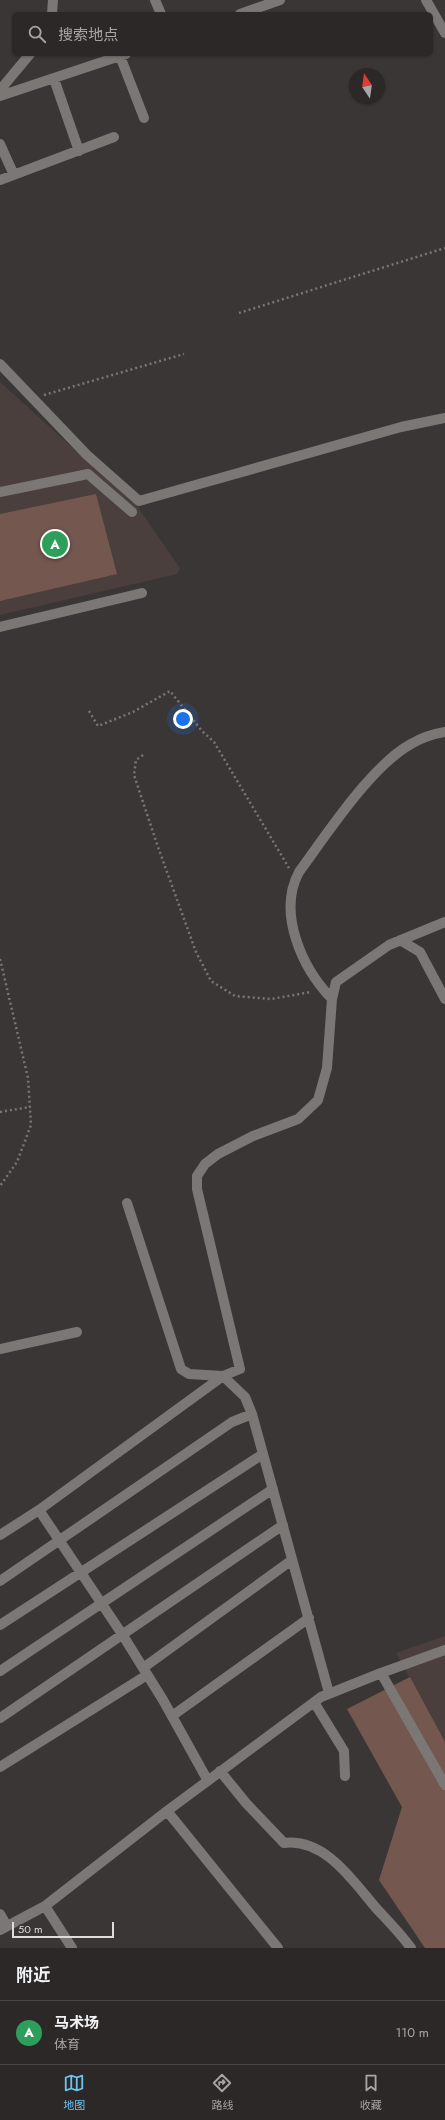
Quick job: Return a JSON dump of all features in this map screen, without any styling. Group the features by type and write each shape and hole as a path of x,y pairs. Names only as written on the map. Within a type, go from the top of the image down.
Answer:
{"street":[{"path":"52,12 53,0"},
{"path":"155,0 160,12"},
{"path":"246,12 280,0"},
{"path":"426,0 433,12"},
{"path":"433,12 445,33"},
{"path":"0,90 28,56"},
{"path":"0,96 120,56"},
{"path":"123,56 144,118"},
{"path":"54,79 79,151"},
{"path":"0,180 114,137"},
{"path":"0,144 14,175"},
{"path":"0,364 87,455 139,501 401,428 445,418"},
{"path":"0,492 88,474 132,512"},
{"path":"0,627 142,593"},
{"path":"332,999 323,990 314,977 299,946 290,910 293,883 299,872 352,801 384,765 410,744 429,736 445,732"},
{"path":"0,1535 38,1510 223,1376 240,1369 197,1189 197,1176 205,1164 218,1154 253,1136 298,1119 318,1100 327,1068 332,999 336,982 382,949 445,922"},
{"path":"400,940 420,952 445,999"},
{"path":"127,1203 180,1369 189,1374 223,1376 245,1397 252,1414 329,1693"},
{"path":"0,1348 77,1332"},
{"path":"0,1581 232,1422 252,1414"},
{"path":"0,1625 263,1454"},
{"path":"0,1672 273,1489"},
{"path":"38,1510 122,1634 172,1716 208,1781"},
{"path":"0,1718 283,1525"},
{"path":"0,1767 145,1671 292,1560"},
{"path":"172,1716 308,1618"},
{"path":"0,1914 4,1928 45,1906 167,1811 314,1702 329,1693 445,1650"},
{"path":"381,1673 445,1785"},
{"path":"314,1702 344,1751 345,1776"},
{"path":"220,1772 284,1844 293,1842 319,1851 339,1865 411,1948"},
{"path":"167,1811 278,1948"},
{"path":"45,1906 72,1948"}],"path":[{"path":"239,313 445,248"},
{"path":"32,398 184,354"},
{"path":"89,710 98,726 132,712 170,691 202,731 214,742 295,879 293,883"},
{"path":"143,755 136,760 134,775 193,944 211,981 235,996 271,999 323,990"},
{"path":"0,959 28,1078 31,1125 17,1162 0,1186"},
{"path":"0,1112 30,1107"}],"shaded area":[{"path":"0,382 137,506 180,568 177,574 0,615"},
{"path":"96,494 117,574 0,601 0,514"},
{"path":"445,1636 445,1742 396,1653"},
{"path":"410,1677 445,1742 445,1948 425,1948 379,1880 402,1807 347,1709"}],"place":[{"name":"马术场","path":"55,544"}]}
